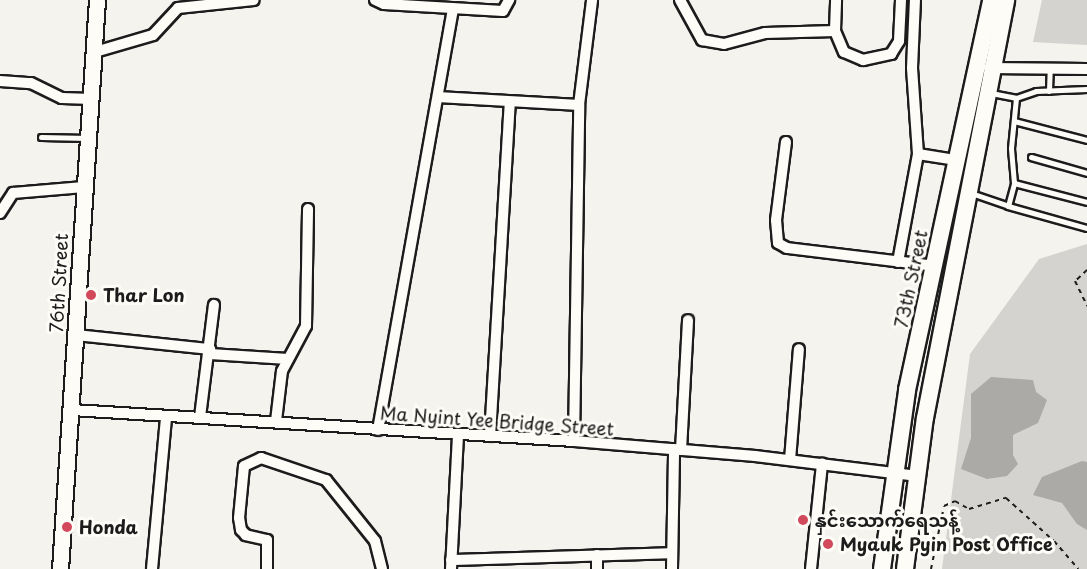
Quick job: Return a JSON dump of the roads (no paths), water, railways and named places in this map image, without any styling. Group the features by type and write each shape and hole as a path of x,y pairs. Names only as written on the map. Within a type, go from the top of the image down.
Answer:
{"main road":[{"name":"73th Street","path":"904,569 925,418 986,92 984,68 991,0"},
{"name":"73th Street","path":"882,569 907,390 957,160 1006,0"}],"street":[{"name":"76th Street","path":"60,569 97,0"},
{"path":"95,52 153,35 178,8 254,0"},
{"path":"375,0 453,9 503,11 509,0"},
{"path":"574,441 579,105 592,0"},
{"path":"680,0 702,40 724,44 765,33 835,31"},
{"path":"836,0 835,31 844,52 851,56 875,60 891,54 899,41 901,0"},
{"path":"898,262 918,154 912,68 915,0"},
{"path":"378,430 453,9"},
{"path":"984,68 1087,69"},
{"path":"0,81 31,83 62,98 92,99"},
{"path":"438,97 510,103 579,105"},
{"path":"490,436 510,103"},
{"path":"786,142 776,220 778,243 787,248 935,266"},
{"path":"918,154 957,160"},
{"path":"0,213 4,200 13,193 84,187"},
{"path":"276,421 288,359 297,348 306,326 308,209"},
{"path":"200,417 210,352 214,305"},
{"path":"672,569 677,450 688,320"},
{"path":"76,335 210,352 288,359"},
{"path":"790,460 799,349"},
{"name":"Ma Nyint Yee Bridge Street","path":"72,410 166,417 276,421 458,436 574,441 790,460 894,471 918,476"},
{"path":"152,569 166,417"},
{"path":"458,436 451,564 672,553"},
{"path":"267,569 267,540 246,535 241,531 239,518 244,466 261,458 326,480 375,541 382,569"},
{"path":"811,569 822,464"},
{"path":"597,555 597,569"}],"lane":[{"path":"1049,91 1050,68"},
{"path":"986,92 1016,98 1049,91 1087,89"},
{"path":"1008,206 1014,183 1016,98"},
{"path":"1014,121 1087,140"},
{"path":"41,137 88,138"},
{"path":"1031,157 1087,172"},
{"path":"1014,183 1087,202"},
{"path":"967,191 1008,206 1087,228"}],"place":[{"name":"Thar Lon","path":"91,295"},
{"name":"နှင်းသောက်ရေသန့်","path":"803,520"},
{"name":"Honda","path":"67,527"},
{"name":"Myauk Pyin Post Office","path":"828,544"}]}
